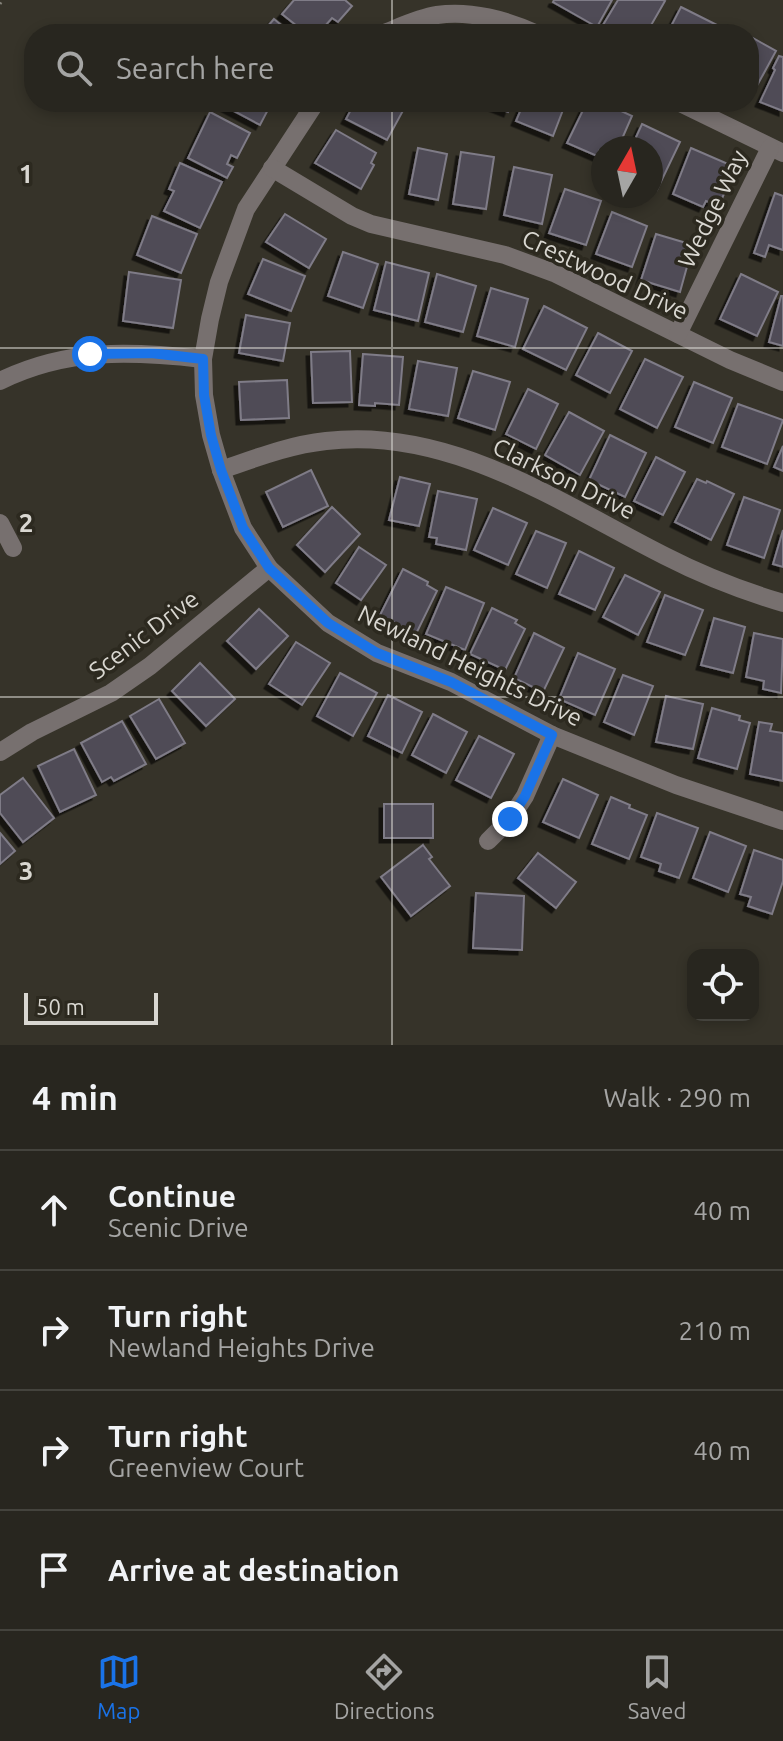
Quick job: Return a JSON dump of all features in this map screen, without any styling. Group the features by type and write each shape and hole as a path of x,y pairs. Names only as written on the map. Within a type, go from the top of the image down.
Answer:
{"street":[{"path":"405,24 437,15 471,15 516,24"},
{"name":"Newland Heights Drive","path":"309,112 246,209 219,282 203,359 204,395 221,470 243,528 269,568 328,623 377,653 451,682 552,735 676,785 783,821"},
{"path":"698,112 777,151"},
{"name":"Wedge Way","path":"678,334 777,151"},
{"name":"Crestwood Drive","path":"272,168 371,224 505,255 554,273 730,360 783,382"},
{"path":"0,381 51,361 90,354 151,353 203,359"},
{"name":"Clarkson Drive","path":"221,470 282,448 328,440 374,440 452,454 507,474 669,558 750,593 783,603"},
{"path":"0,523 13,548"},
{"name":"Scenic Drive","path":"0,752 32,732 111,693 150,666 269,568"},
{"path":"488,841 510,819 525,796 552,735"}],"building":[{"path":"294,0 345,0 352,6 338,22 332,18 327,24 294,24 282,14"},
{"path":"612,0 599,24 592,24 553,2"},
{"path":"618,0 665,1 652,24 604,24"},
{"path":"681,7 715,24 672,24"},
{"path":"759,41 776,51 759,82"},
{"path":"779,56 783,57 783,111 760,102"},
{"path":"210,112 250,133 237,158 231,155 227,164 233,167 227,178 188,158"},
{"path":"236,112 267,112 260,125"},
{"path":"350,112 402,112 387,140 346,119"},
{"path":"520,112 562,112 553,136 516,121"},
{"path":"582,112 623,112 632,116 623,136 591,136 591,153 567,143"},
{"path":"642,124 680,142 663,177 663,136 636,136"},
{"path":"336,130 376,153 371,163 374,165 361,189 315,163"},
{"path":"418,148 447,154 438,200 409,194"},
{"path":"691,148 735,167 719,206 706,201 703,207 673,194"},
{"path":"461,152 494,157 486,209 453,204"},
{"path":"180,163 222,182 200,228 164,211 174,191 169,189"},
{"path":"514,167 552,175 542,224 504,215"},
{"path":"565,189 591,198 591,208 599,208 586,245 549,233"},
{"path":"775,193 783,196 783,250 769,245 765,257 754,253"},
{"path":"612,212 647,226 632,267 596,254"},
{"path":"285,214 326,239 309,268 266,242"},
{"path":"152,216 197,234 181,273 137,255"},
{"path":"656,234 693,245 680,292 641,280"},
{"path":"343,252 378,264 363,308 328,296"},
{"path":"263,259 305,276 291,311 248,294"},
{"path":"386,262 429,273 418,321 374,310"},
{"path":"129,272 181,280 173,328 123,321"},
{"path":"437,274 476,286 463,332 425,322"},
{"path":"741,274 778,292 757,336 720,319"},
{"path":"491,288 528,299 515,347 477,336"},
{"path":"783,296 783,346 769,342"},
{"path":"544,306 587,328 566,370 523,349"},
{"path":"246,315 290,323 283,361 239,353"},
{"path":"598,333 632,351 610,393 576,375"},
{"path":"350,351 352,402 313,403 311,352"},
{"path":"363,354 403,357 399,405 359,405"},
{"path":"645,359 683,377 657,428 620,409"},
{"path":"418,361 457,368 448,416 409,409"},
{"path":"473,371 510,382 495,430 458,418"},
{"path":"287,380 289,418 241,420 239,382"},
{"path":"694,382 732,398 713,443 675,427"},
{"path":"528,389 558,404 536,449 506,434"},
{"path":"738,404 783,420 767,464 722,447"},
{"path":"569,412 604,431 580,475 545,455"},
{"path":"610,435 646,453 625,497 589,480"},
{"path":"783,446 783,471 774,467"},
{"path":"656,457 685,472 663,515 634,501"},
{"path":"311,470 328,506 283,527 266,492"},
{"path":"400,477 430,484 419,526 389,520"},
{"path":"697,479 734,494 711,540 675,522"},
{"path":"438,491 477,499 466,550 436,544 437,538 429,537"},
{"path":"744,497 780,510 764,558 727,545"},
{"path":"332,507 360,534 325,572 297,545"},
{"path":"493,508 527,523 508,565 474,550"},
{"path":"783,530 783,567 773,564"},
{"path":"536,531 566,543 547,588 516,574"},
{"path":"359,547 386,565 361,600 336,583"},
{"path":"579,551 614,568 595,610 559,594"},
{"path":"403,569 428,582 427,585 437,591 416,634 380,615"},
{"path":"625,575 660,592 638,635 603,617"},
{"path":"446,587 484,603 465,650 426,634"},
{"path":"665,595 703,610 685,655 647,642"},
{"path":"492,608 517,620 515,623 525,629 505,670 470,654"},
{"path":"259,609 288,636 256,669 227,641"},
{"path":"714,618 745,627 733,673 701,665"},
{"path":"534,633 564,648 543,692 514,678"},
{"path":"754,633 783,639 781,693 763,689 764,681 746,677"},
{"path":"296,642 330,663 302,705 269,684"},
{"path":"578,653 615,669 595,715 559,699"},
{"path":"200,663 235,699 206,726 172,691"},
{"path":"340,673 377,693 353,736 317,716"},
{"path":"623,675 653,686 634,735 604,722"},
{"path":"388,695 422,712 402,753 368,736"},
{"path":"666,696 703,704 693,749 656,742"},
{"path":"159,699 185,743 156,759 130,716"},
{"path":"712,708 740,716 739,720 750,723 737,769 698,758"},
{"path":"433,714 467,732 446,773 412,755"},
{"path":"122,721 146,764 114,781 111,777 102,782 81,743"},
{"path":"759,722 772,724 770,731 783,733 783,781 750,774"},
{"path":"479,736 514,754 491,798 456,780"},
{"path":"74,749 96,795 60,812 38,766"},
{"path":"23,778 54,818 23,842 0,813 0,795"},
{"path":"563,779 598,795 579,838 543,822"},
{"path":"611,797 647,815 629,859 592,844"},
{"path":"384,804 433,804 433,838 384,838"},
{"path":"657,813 698,828 679,878 659,871 661,864 641,857"},
{"path":"710,832 746,846 728,892 693,878"},
{"path":"0,833 15,851 0,864"},
{"path":"423,845 432,857 429,859 450,886 411,916 381,877"},
{"path":"754,850 783,860 783,881 772,914 748,906 751,897 740,894"},
{"path":"538,853 576,882 556,908 518,878"},
{"path":"476,893 524,896 522,950 473,948"}],"route":[{"path":"90,354 151,353 203,359 204,395 221,470 243,528 269,568 328,623 377,653 451,682 552,735 525,796 510,819"}]}
